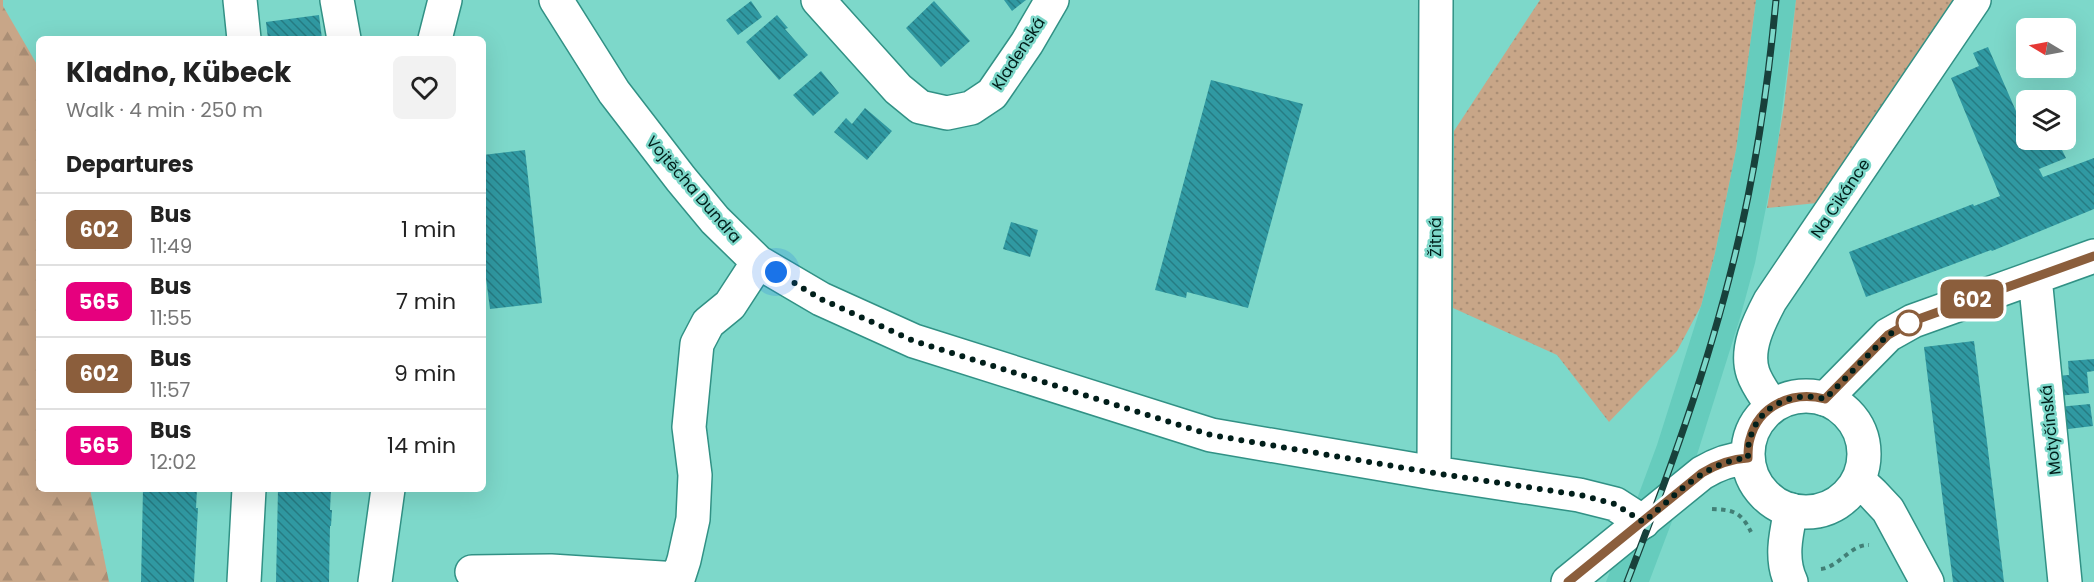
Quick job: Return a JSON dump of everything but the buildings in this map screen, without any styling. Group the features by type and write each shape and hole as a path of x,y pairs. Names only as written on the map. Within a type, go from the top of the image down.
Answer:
{"street":[{"path":"240,0 244,36"},
{"path":"337,0 343,36"},
{"path":"436,36 445,0"},
{"name":"Vojtěcha Dundra","path":"556,0 614,92 715,220 758,262 821,299 914,341 1211,435 1580,495 1615,504 1643,522"},
{"name":"Kladenská","path":"818,0 898,89 920,107 947,113 971,108 992,93 1028,43 1052,0"},
{"name":"Žitná","path":"1434,473 1436,0"},
{"name":"Na Cikánce","path":"1772,406 1754,374 1751,359 1759,322 1770,301 1974,0"},
{"path":"1825,399 1888,335 1913,321 2094,256"},
{"path":"472,572 551,571 678,581 693,519 695,475 689,427 698,344 708,323 730,304 758,262"},
{"name":"Motyčínská","path":"2035,277 2065,582"},
{"path":"1814,396 1825,399 1838,405 1857,426 1864,453 1862,467 1858,480 1845,497 1828,508 1808,512 1791,510 1764,495 1756,484 1750,471 1748,458 1750,438 1758,420 1772,406 1792,397 1814,396"},
{"path":"1568,582 1702,473 1717,464 1735,458 1748,458"},
{"path":"1858,480 1888,510 1927,582"},
{"path":"244,582 249,492"},
{"path":"375,582 388,492"},
{"path":"1790,580 1785,563 1785,547 1791,510"}],"path":[{"path":"1706,510 1736,512 1744,520 1753,538"},
{"path":"1790,580 1810,570 1828,568 1858,547 1868,544 1874,550"}],"shaded area":[{"path":"1756,0 1796,0 1776,157 1755,263 1696,458 1649,582 1606,582 1657,445 1701,306 1715,253 1736,150"}],"green space":[{"path":"0,0 3,0 3,6 36,63 36,492 91,492 109,582 0,582"},
{"path":"1540,0 1756,0 1736,150 1715,253 1701,306 1677,351 1609,422 1557,355 1453,308 1454,131"},
{"path":"1796,0 1979,0 1817,203 1767,208 1784,106"}],"railway":[{"path":"1627,582 1686,422 1712,341 1734,259 1760,131 1776,0"}],"bus line":[{"name":"602","path":"1568,582 1702,473 1717,464 1735,458 1748,458 1750,438 1758,420 1772,406 1792,397 1814,396 1825,399 1888,335 1913,321 2094,256"}],"route":[{"path":"776,272 821,299 914,341 1211,435 1580,495 1615,504 1643,522 1702,473 1717,464 1735,458 1748,458 1750,438 1758,420 1772,406 1792,397 1814,396 1825,399 1888,335 1913,321 1909,323"}]}
